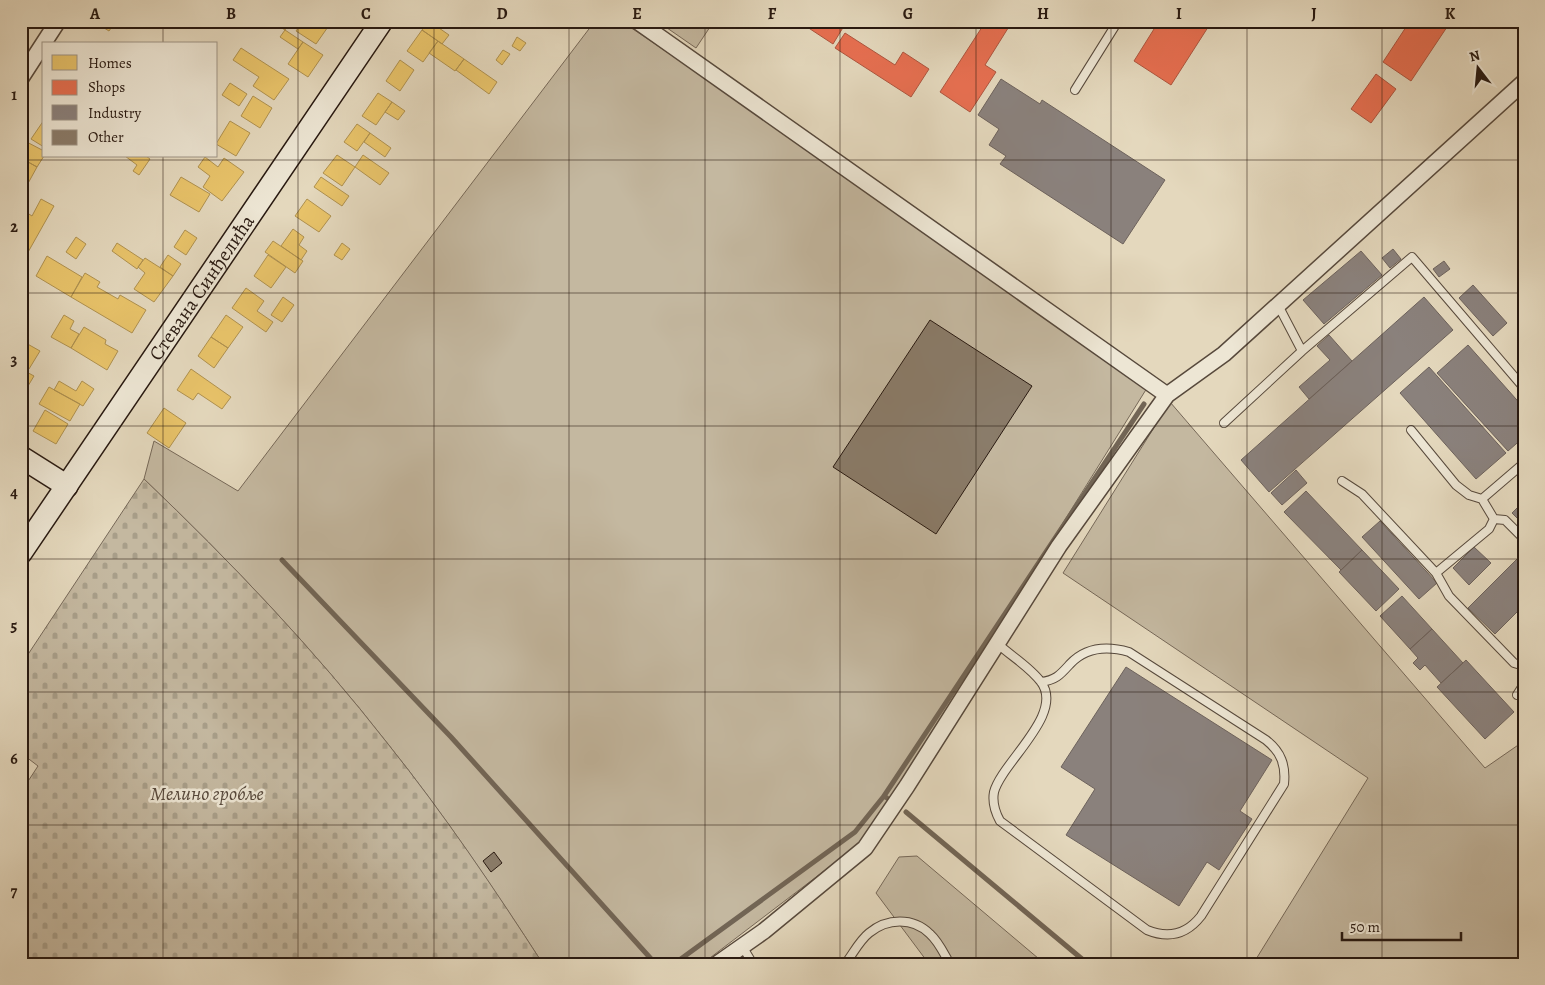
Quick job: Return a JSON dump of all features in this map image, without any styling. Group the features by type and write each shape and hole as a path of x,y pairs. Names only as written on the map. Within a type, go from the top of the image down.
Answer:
{"street":[{"path":"44,42 58,21"},
{"name":"Стевана Синђелића","path":"21,553 382,21"},
{"path":"637,21 1166,395"},
{"path":"21,78 42,46"},
{"path":"717,964 764,931 865,848 884,822 1060,546 1166,395 1224,354 1524,82"},
{"path":"21,457 67,486"}],"lane":[{"path":"1075,90 1118,21"},
{"path":"1224,423 1302,351 1412,257 1524,388"},
{"path":"1278,305 1302,351"},
{"path":"1411,430 1456,485 1469,495 1482,499 1494,519"},
{"path":"1482,499 1524,463"},
{"path":"1342,481 1362,494 1436,573 1449,596 1514,663 1524,666"},
{"path":"1436,573 1489,528 1494,519"},
{"path":"1494,519 1505,520 1524,539"},
{"path":"998,644 1041,682 1046,695 1044,714 995,789 994,806 1000,821 1006,828 1148,930 1167,935 1184,931 1201,916 1284,784 1284,767 1278,751 1266,740 1129,652 1120,649 1102,648 1085,653 1071,663 1061,675 1052,680 1041,682"},
{"path":"1517,695 1524,684"},
{"path":"845,964 868,934 884,924 901,921 917,925 930,934 950,964"},
{"path":"742,946 754,964"}],"green space":[{"path":"595,21 621,21 1152,380 866,839 702,964 543,964 449,825 409,770 360,709 271,607 144,479 154,441 238,491"},
{"path":"657,21 714,21 696,48"},
{"path":"1170,402 1485,768 1524,741 1524,964 1253,964 1368,778 1063,573"},
{"name":"Мелино гробље","path":"144,479 271,607 360,709 449,824 543,964 34,964 21,955 21,792 38,766 21,753 21,701 28,691 21,687 21,665"},
{"path":"917,856 1045,964 929,964 876,893 899,857"}],"building: Homes":[{"path":"93,21 116,21 109,31"},
{"path":"271,21 289,21 290,22 285,30"},
{"path":"303,21 326,21 330,24 316,44 296,31"},
{"path":"429,21 449,35 442,44 422,30"},
{"path":"285,30 303,42 298,49 280,37"},
{"path":"422,30 438,41 423,62 407,51"},
{"path":"517,37 526,43 520,51 512,46"},
{"path":"438,41 464,59 455,71 429,53"},
{"path":"303,42 323,55 308,77 288,64"},
{"path":"241,48 289,79 274,100 253,86 259,77 233,60"},
{"path":"503,50 510,54 502,65 496,60"},
{"path":"464,59 497,82 489,94 456,70"},
{"path":"400,60 414,70 400,91 386,81"},
{"path":"230,83 247,94 239,106 222,95"},
{"path":"378,93 392,102 376,125 362,116"},
{"path":"253,96 272,108 260,128 241,116"},
{"path":"392,102 405,111 398,120 385,112"},
{"path":"230,121 250,133 236,156 218,145 218,141"},
{"path":"42,123 42,146 31,139"},
{"path":"357,124 370,133 357,151 344,142"},
{"path":"370,133 391,148 385,157 364,142"},
{"path":"21,139 42,150 43,158 37,167 21,158"},
{"path":"337,155 355,167 342,186 323,173"},
{"path":"363,155 389,173 380,185 355,167"},
{"path":"21,158 37,167 26,187 21,185"},
{"path":"128,158 150,159 139,175 133,171 137,165"},
{"path":"206,158 218,167 224,158 244,172 222,201 203,187 210,176 198,167"},
{"path":"181,177 210,194 199,212 170,195"},
{"path":"321,177 349,196 342,206 314,187"},
{"path":"41,199 54,206 27,254 21,251 21,209 32,216"},
{"path":"307,199 331,216 319,232 295,216"},
{"path":"293,229 304,237 299,245 307,251 301,260 281,246"},
{"path":"185,230 197,238 186,255 174,247"},
{"path":"76,237 86,244 76,259 66,252"},
{"path":"273,241 303,261 295,273 265,252"},
{"path":"117,243 143,260 137,269 112,251"},
{"path":"342,243 350,249 342,260 334,255"},
{"path":"168,255 181,264 173,276 160,267"},
{"path":"268,255 286,267 271,288 254,276"},
{"path":"47,256 82,277 71,297 36,276"},
{"path":"145,258 173,276 154,302 134,289 145,273 138,267"},
{"path":"85,273 100,282 97,287 118,299 120,295 146,310 132,333 71,297"},
{"path":"246,288 264,301 257,311 273,322 266,332 232,308"},
{"path":"283,297 294,305 282,322 271,315"},
{"path":"64,315 74,321 70,329 79,334 71,348 51,337"},
{"path":"226,315 243,327 228,348 211,337"},
{"path":"84,327 106,340 105,344 118,351 107,370 71,348"},
{"path":"211,337 228,348 214,368 198,356"},
{"path":"24,342 40,351 29,369 21,364 21,346"},
{"path":"191,369 231,397 222,409 198,393 193,400 177,390"},
{"path":"23,370 34,376 22,396 21,374"},
{"path":"59,381 76,391 82,381 94,389 83,406 54,390"},
{"path":"49,387 80,404 70,421 39,404"},
{"path":"164,408 186,423 169,448 147,433"},
{"path":"45,410 68,424 56,444 33,431"}],"building: Shops":[{"path":"802,21 847,21 833,44 801,23"},
{"path":"986,21 1004,21 1010,25 985,65 996,72 970,112 940,92"},
{"path":"1159,21 1212,21 1171,85 1134,61"},
{"path":"1410,21 1451,21 1411,81 1383,62"},
{"path":"845,33 895,65 903,52 929,69 911,97 835,48"},
{"path":"1376,74 1396,89 1371,123 1351,109"}],"building: Industry":[{"path":"1001,79 1040,104 1042,100 1165,180 1123,244 1000,164 1006,156 989,145 999,129 978,115"},
{"path":"1393,249 1401,259 1390,268 1382,258"},
{"path":"1361,251 1382,275 1324,324 1303,300"},
{"path":"1444,261 1450,269 1439,277 1433,269"},
{"path":"1473,285 1507,323 1493,336 1459,298"},
{"path":"1424,297 1453,330 1269,492 1241,460"},
{"path":"1329,335 1352,361 1309,399 1299,387 1330,360 1317,346"},
{"path":"1468,345 1524,408 1524,437 1508,451 1437,373"},
{"path":"1429,367 1506,453 1476,479 1400,393"},
{"path":"1296,470 1307,483 1282,505 1271,493"},
{"path":"1306,491 1362,550 1341,570 1284,512"},
{"path":"1524,501 1524,525 1512,513"},
{"path":"1380,521 1437,583 1419,599 1362,537"},
{"path":"1474,547 1491,563 1469,585 1453,568"},
{"path":"1362,550 1399,589 1376,611 1339,572"},
{"path":"1524,552 1524,605 1495,634 1468,608"},
{"path":"1402,596 1432,629 1410,649 1380,616"},
{"path":"1432,629 1463,663 1441,683 1425,665 1420,670 1413,663 1418,658 1410,649"},
{"path":"1466,660 1514,712 1485,739 1437,687"},
{"path":"1126,667 1272,760 1240,811 1252,819 1219,870 1207,862 1179,906 1066,835 1095,789 1061,767"}],"building: Other":[{"path":"930,320 1032,386 936,534 833,467"},
{"path":"494,852 502,863 491,872 483,861"}],"waterway":[{"path":"884,796 1144,404"},
{"path":"282,560 451,737 653,961 678,961 855,832 884,796 887,798"},
{"path":"906,812 1088,964"}]}
